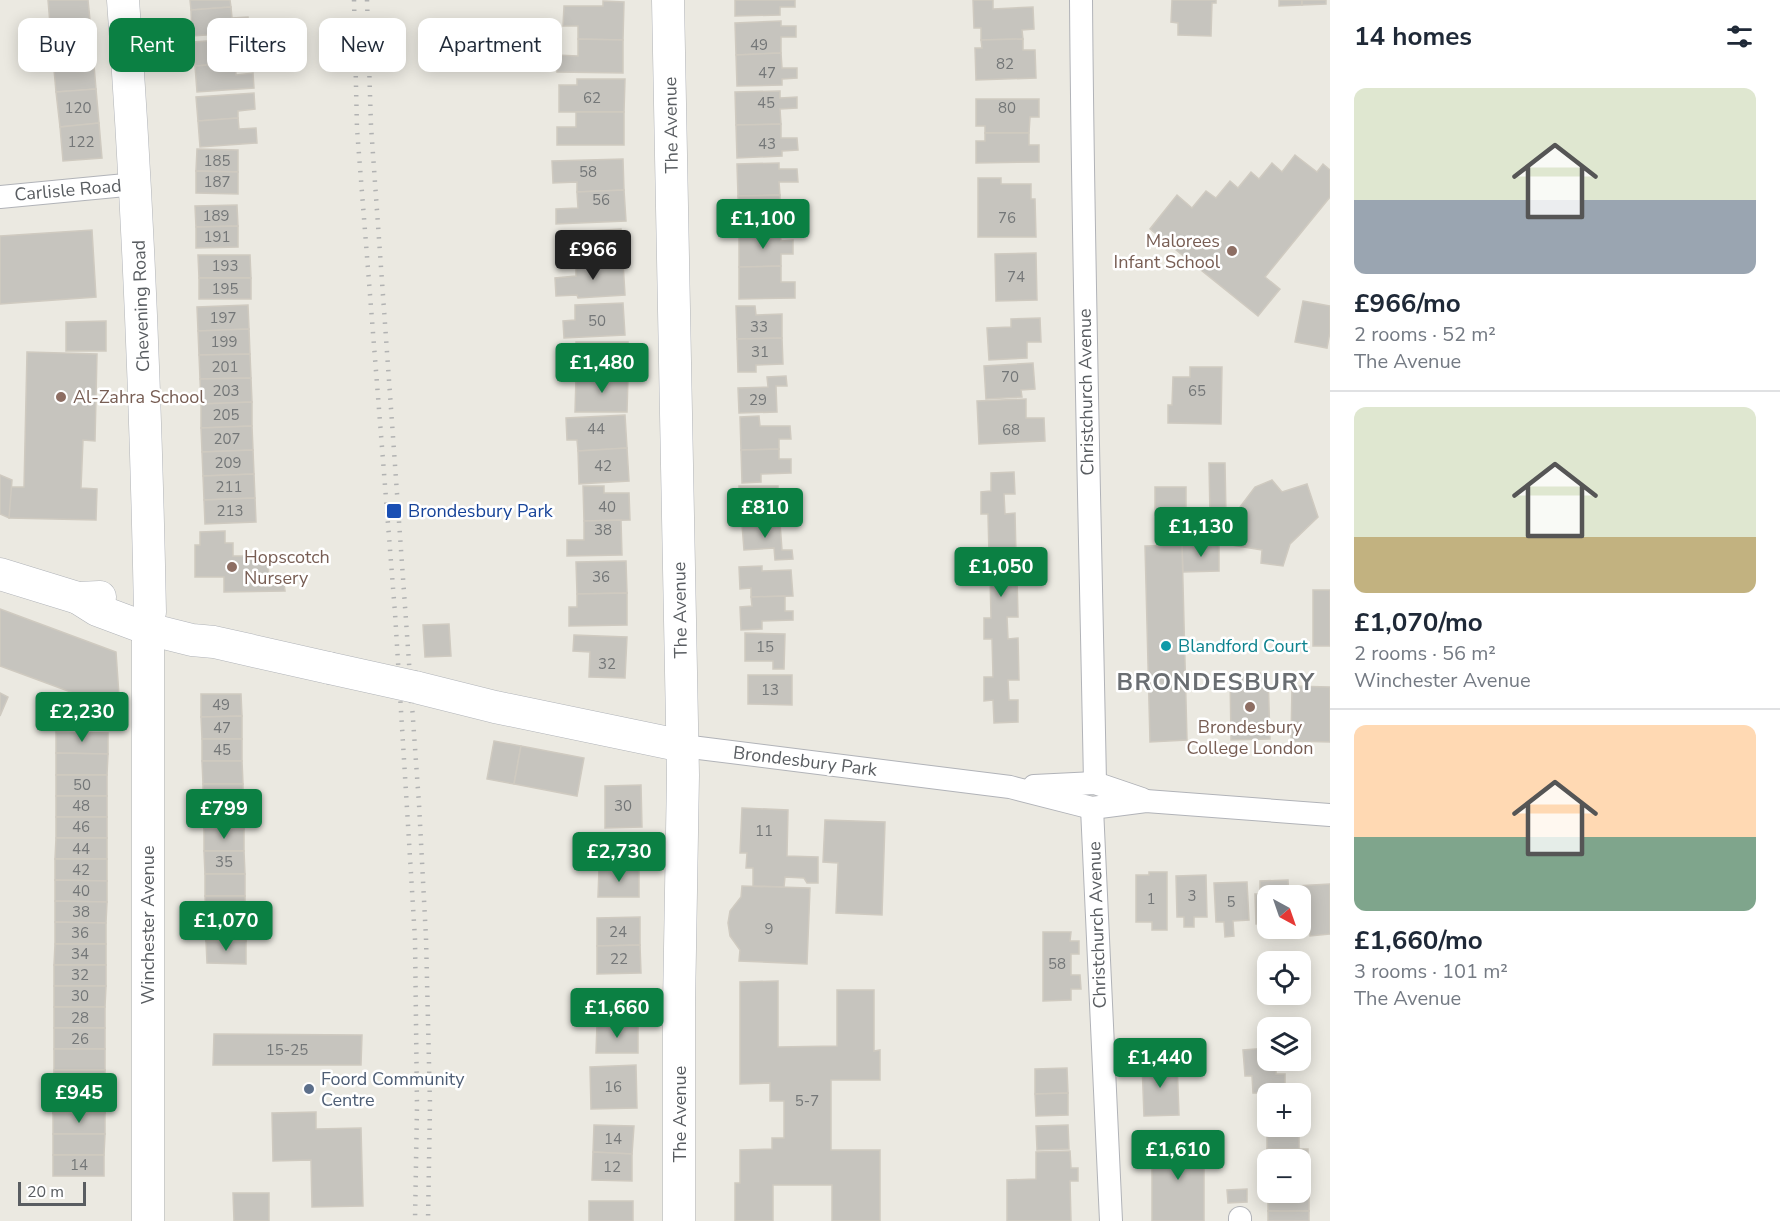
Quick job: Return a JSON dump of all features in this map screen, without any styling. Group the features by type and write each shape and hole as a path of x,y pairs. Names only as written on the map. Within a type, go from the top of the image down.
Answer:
{"street":[{"name":"Chevening Road","path":"123,0 136,184 145,389 149,620"},
{"name":"The Avenue","path":"668,0 683,746 679,1006 679,1221"},
{"name":"Christchurch Avenue","path":"1081,0 1083,274 1087,363 1095,783"},
{"name":"Carlisle Road","path":"0,197 136,184"},
{"name":"Brondesbury Park","path":"0,574 78,598 102,597 149,620 198,628 214,642 440,692 495,707 683,746 1010,787 1092,808 1146,801 1330,815"},
{"name":"Winchester Avenue","path":"148,1221 149,620"},
{"name":"Brondesbury Park","path":"1010,787 1095,783 1146,801"},
{"name":"Christchurch Avenue","path":"1092,808 1111,1221"}],"building":[{"path":"48,0 88,0 90,18 50,18"},
{"path":"190,0 230,0 231,7 191,10"},
{"path":"735,0 795,0 795,7 780,7 780,15 735,16"},
{"path":"973,0 993,0 993,9 1033,7 1034,29 1022,30 1023,39 981,40 981,28 974,28"},
{"path":"1172,0 1216,0 1216,3 1212,3 1211,36 1178,35 1178,23 1171,22"},
{"path":"1279,0 1302,0 1302,5 1279,6"},
{"path":"1302,0 1326,0 1326,4 1302,5"},
{"path":"603,1 624,2 623,40 578,39 578,26 563,26 564,6 603,6"},
{"path":"231,7 232,18 207,18 207,35 195,36 195,18 191,18 191,10"},
{"path":"781,21 781,26 796,26 796,37 781,37 781,53 736,55 735,23"},
{"path":"578,39 623,40 623,73 557,72 562,72 562,55 578,56"},
{"path":"1023,39 1023,50 1035,50 1036,78 976,80 975,48 982,48 981,40"},
{"path":"207,41 207,65 195,66 195,42"},
{"path":"781,53 782,68 797,68 797,78 782,79 782,85 737,86 736,55"},
{"path":"207,65 207,72 236,72 236,75 253,73 254,88 197,92 195,66"},
{"path":"54,72 95,72 96,89 56,92"},
{"path":"577,79 625,79 624,112 559,112 559,85 577,85"},
{"path":"96,89 99,123 60,127 56,92"},
{"path":"780,91 780,98 797,97 797,108 780,109 781,124 736,125 735,92"},
{"path":"254,93 255,109 238,111 238,118 198,121 196,97"},
{"path":"976,99 1039,99 1039,117 1030,117 1029,133 985,133 985,126 976,126"},
{"path":"576,112 624,112 624,145 557,145 557,127 576,127"},
{"path":"238,118 239,129 256,128 257,143 200,147 198,121"},
{"path":"99,123 102,158 63,161 60,127"},
{"path":"781,124 781,138 797,138 798,150 782,151 782,156 737,158 736,125"},
{"path":"985,133 1029,133 1029,145 1039,145 1039,162 976,163 976,141 985,141"},
{"path":"197,149 238,150 238,172 196,171"},
{"name":"Malorees Infant School","path":"1295,155 1317,172 1323,164 1330,170 1330,197 1265,277 1280,289 1258,316 1150,229 1177,195 1192,208 1206,191 1216,198 1230,181 1238,188 1251,172 1259,179 1272,163 1282,172"},
{"path":"623,159 624,190 577,192 577,182 553,183 552,161"},
{"path":"779,163 779,169 797,169 798,182 779,182 780,195 738,196 737,164"},
{"path":"196,171 238,172 238,194 196,193"},
{"path":"978,178 1001,178 1001,184 1031,184 1031,199 1035,199 1036,237 978,237"},
{"path":"624,190 626,221 556,224 556,209 578,208 577,192"},
{"path":"780,195 780,211 798,210 798,222 780,222 780,227 739,228 738,196"},
{"path":"237,205 238,226 196,227 195,206"},
{"path":"238,226 238,247 196,248 196,227"},
{"path":"621,229 623,262 576,265 575,254 557,255 556,237 574,236 573,232"},
{"path":"92,230 96,297 0,304 0,236"},
{"path":"780,234 781,241 793,240 793,254 781,254 781,266 739,267 739,235"},
{"path":"1036,253 1037,300 996,301 995,254"},
{"path":"198,255 250,255 251,278 199,278"},
{"path":"623,262 625,295 578,298 577,295 556,296 555,278 576,276 576,265"},
{"path":"781,266 781,282 795,282 795,298 739,299 739,267"},
{"path":"199,278 251,278 251,299 199,299"},
{"path":"1303,301 1330,306 1330,332 1327,348 1295,342"},
{"path":"623,303 625,335 564,338 563,321 575,320 575,305"},
{"path":"248,305 249,329 198,331 197,307"},
{"path":"736,306 755,306 756,315 782,314 782,338 737,339"},
{"path":"1040,318 1041,342 1027,342 1027,358 989,360 987,328 1011,327 1011,319"},
{"path":"106,321 106,351 66,351 66,322"},
{"path":"249,329 250,354 199,355 198,331"},
{"path":"782,338 783,364 756,365 756,372 738,372 737,339"},
{"path":"576,342 628,342 628,377 576,377"},
{"name":"Al-Zahra School","path":"27,352 97,354 95,441 83,440 81,488 97,489 96,520 9,518 10,487 24,487"},
{"path":"250,354 251,378 200,379 199,355"},
{"path":"1033,363 1035,389 1021,390 1022,397 986,399 984,366"},
{"path":"1190,367 1222,367 1221,424 1168,423 1168,405 1172,405 1173,377 1190,377"},
{"path":"786,376 787,386 776,386 777,412 739,413 738,388 768,387 767,377"},
{"path":"576,377 628,377 627,412 575,412"},
{"path":"251,378 252,402 201,404 200,379"},
{"path":"1026,399 1026,418 1044,418 1045,441 979,444 977,401"},
{"path":"252,402 252,426 201,428 201,404"},
{"path":"625,415 627,448 578,451 577,440 567,440 566,418"},
{"path":"759,416 760,426 790,426 791,439 779,439 779,449 741,450 740,417"},
{"path":"252,426 253,450 202,452 201,428"},
{"path":"627,448 629,481 579,484 578,451"},
{"path":"779,449 779,459 791,459 791,473 761,474 761,482 742,483 741,450"},
{"path":"253,450 254,474 203,476 202,452"},
{"path":"1209,463 1225,463 1226,516 1210,516"},
{"path":"1014,472 1015,494 1004,494 1005,514 1015,513 1016,555 1005,556 1005,575 1017,575 1018,617 1007,617 1008,639 1018,638 1019,680 1008,680 1009,700 1018,700 1018,722 994,723 993,700 984,701 984,677 993,677 992,639 984,639 984,618 991,618 990,576 983,576 983,556 989,556 988,514 981,514 981,492 991,491 991,473"},
{"path":"254,474 255,498 204,500 203,476"},
{"path":"0,475 12,480 9,518 0,514"},
{"path":"1272,480 1282,492 1307,484 1318,517 1290,544 1283,566 1261,563 1262,550 1232,545 1228,523 1255,487"},
{"path":"583,486 604,486 604,493 629,493 630,520 584,521"},
{"path":"739,486 778,486 778,501 794,501 793,522 770,522 770,515 739,515"},
{"path":"1155,487 1186,487 1186,514 1155,515"},
{"path":"255,498 256,522 205,524 204,500"},
{"path":"621,520 622,555 567,556 567,540 584,540 584,521"},
{"path":"780,523 782,550 792,550 793,559 775,560 774,548 744,550 742,525"},
{"name":"Hopscotch Nursery","path":"225,531 225,543 233,543 233,556 268,556 269,583 284,583 285,591 224,592 224,577 195,577 195,545 200,545 200,532"},
{"path":"1219,544 1219,571 1183,572 1182,545"},
{"name":"Blandford Court","path":"1182,545 1187,740 1150,742 1145,546"},
{"path":"626,561 627,593 577,594 576,562"},
{"path":"762,566 762,571 791,570 793,596 751,597 751,588 740,589 739,567"},
{"path":"1313,590 1330,590 1330,646 1313,646"},
{"path":"627,593 627,625 569,626 569,607 577,607 577,594"},
{"path":"785,596 785,611 793,611 793,620 762,621 762,629 741,630 740,607 752,606 751,597"},
{"path":"0,609 116,652 120,710 99,712 98,702 0,666"},
{"path":"449,624 451,656 425,657 423,625"},
{"path":"745,633 785,634 784,669 773,669 773,661 745,661"},
{"path":"574,635 627,637 625,678 589,677 590,652 573,651"},
{"name":"Brondesbury College London","path":"1268,673 1270,739 1231,740 1230,674"},
{"path":"748,675 792,675 792,705 748,704"},
{"path":"1292,686 1330,687 1330,742 1291,741"},
{"path":"0,693 8,697 0,716"},
{"path":"201,694 241,694 242,716 201,717"},
{"path":"242,716 242,739 202,739 201,717"},
{"path":"56,732 108,733 108,754 56,753"},
{"path":"202,739 242,739 242,761 202,761"},
{"path":"494,741 521,746 514,784 487,779"},
{"path":"521,746 584,758 577,796 514,784"},
{"path":"56,753 108,754 107,775 56,775"},
{"path":"202,761 242,761 243,784 203,784"},
{"path":"56,775 107,775 107,796 56,796"},
{"path":"203,784 243,784 243,806 203,806"},
{"path":"641,785 642,827 605,828 605,786"},
{"path":"56,796 107,796 107,817 56,817"},
{"path":"203,806 243,806 244,829 204,828"},
{"path":"742,808 788,810 787,856 818,857 818,883 807,883 804,878 785,877 784,887 753,886 753,868 746,868 747,853 740,853"},
{"path":"56,817 107,817 107,838 56,838"},
{"path":"825,820 885,822 882,915 836,913 838,863 823,862"},
{"path":"204,828 244,829 244,851 204,851"},
{"path":"56,838 107,838 107,859 55,859"},
{"path":"599,840 640,840 639,869 599,868"},
{"path":"204,851 244,851 245,874 205,874"},
{"path":"55,859 107,859 107,881 55,880"},
{"path":"599,868 639,869 639,897 598,897"},
{"path":"1149,872 1167,872 1167,930 1152,930 1152,922 1136,922 1136,875 1149,875"},
{"path":"205,874 245,874 245,896 205,896"},
{"path":"1206,875 1207,917 1194,917 1194,927 1184,927 1184,917 1177,917 1176,876"},
{"path":"55,880 107,881 107,902 55,901"},
{"path":"1288,880 1288,885 1260,885 1260,881"},
{"path":"1247,882 1249,920 1233,921 1234,936 1225,937 1224,922 1216,922 1214,883"},
{"path":"1330,884 1330,934 1311,936 1311,885"},
{"path":"742,886 810,888 807,964 739,961 740,950 730,936 728,923 730,911 741,897"},
{"path":"1255,894 1257,894 1256,924"},
{"path":"205,896 245,896 245,919 206,918"},
{"path":"55,901 107,902 106,923 55,922"},
{"path":"640,917 640,945 597,946 597,918"},
{"path":"206,918 245,919 246,941 206,941"},
{"path":"55,922 106,923 106,944 55,944"},
{"path":"1043,932 1071,932 1070,941 1079,941 1079,954 1071,954 1071,975 1080,975 1081,989 1071,989 1071,1000 1043,1001"},
{"path":"206,941 246,941 246,964 207,963"},
{"path":"55,944 106,944 106,965 54,965"},
{"path":"640,945 641,973 597,974 597,946"},
{"path":"54,965 106,965 106,986 54,986"},
{"path":"778,981 778,1047 837,1046 837,990 874,990 874,1051 880,1050 880,1080 831,1080 831,1150 880,1150 880,1221 832,1221 832,1185 773,1185 773,1221 735,1221 735,1183 740,1183 740,1150 772,1149 772,1138 784,1138 784,1101 770,1101 770,1083 740,1084 740,982"},
{"path":"54,986 106,986 105,1007 54,1007"},
{"path":"597,995 639,996 638,1024 597,1024"},
{"path":"54,1007 105,1007 105,1028 54,1028"},
{"path":"597,1024 638,1024 638,1053 596,1053"},
{"path":"54,1028 105,1028 105,1049 54,1049"},
{"path":"214,1034 362,1035 361,1065 213,1065"},
{"path":"54,1049 105,1049 105,1070 54,1070"},
{"path":"1257,1049 1257,1071 1276,1071 1276,1074 1285,1074 1285,1083 1257,1083 1257,1093 1253,1093 1252,1076 1245,1076 1243,1050"},
{"path":"1177,1062 1179,1115 1144,1116 1142,1063"},
{"path":"636,1065 637,1108 591,1109 590,1067"},
{"path":"1067,1068 1068,1093 1035,1094 1035,1069"},
{"path":"54,1070 105,1070 105,1092 53,1091"},
{"path":"53,1091 105,1092 105,1113 53,1113"},
{"path":"1068,1093 1068,1115 1036,1116 1035,1094"},
{"path":"316,1112 316,1129 361,1128 363,1206 312,1207 311,1160 273,1161 272,1113"},
{"path":"53,1113 105,1113 105,1134 53,1134"},
{"path":"594,1125 634,1126 632,1154 593,1152"},
{"path":"1068,1125 1069,1149 1037,1150 1036,1126"},
{"path":"53,1134 105,1134 104,1155 53,1155"},
{"path":"1267,1137 1299,1137 1299,1149 1267,1149"},
{"path":"1152,1141 1204,1141 1204,1221 1152,1221"},
{"path":"1070,1151 1071,1168 1078,1168 1078,1181 1070,1181 1071,1221 1007,1221 1007,1180 1036,1179 1036,1152"},
{"path":"593,1152 632,1154 632,1181 592,1180"},
{"path":"53,1155 104,1155 104,1176 53,1176"},
{"path":"1247,1189 1247,1202 1228,1203 1227,1190"},
{"path":"233,1193 269,1193 269,1221 234,1221"},
{"path":"589,1201 633,1201 633,1221 589,1221"},
{"path":"1268,1203 1309,1203 1309,1211 1268,1211"},
{"path":"1268,1211 1309,1211 1309,1221 1268,1221"}],"railway":[{"path":"354,0 357,129 395,613 415,939 417,1106 415,1221"},
{"path":"367,0 371,126 419,804 426,938 430,1105 428,1221"}],"place":[{"name":"Malorees Infant School","path":"1232,251"},
{"name":"Al-Zahra School","path":"61,397"},
{"name":"Brondesbury Park","path":"394,511"},
{"name":"Hopscotch Nursery","path":"232,567"},
{"name":"Blandford Court","path":"1166,646"},
{"name":"Brondesbury College London","path":"1250,707"},
{"name":"Foord Community Centre","path":"309,1089"}],"district":[{"name":"BRONDESBURY","path":"1216,682"}]}
